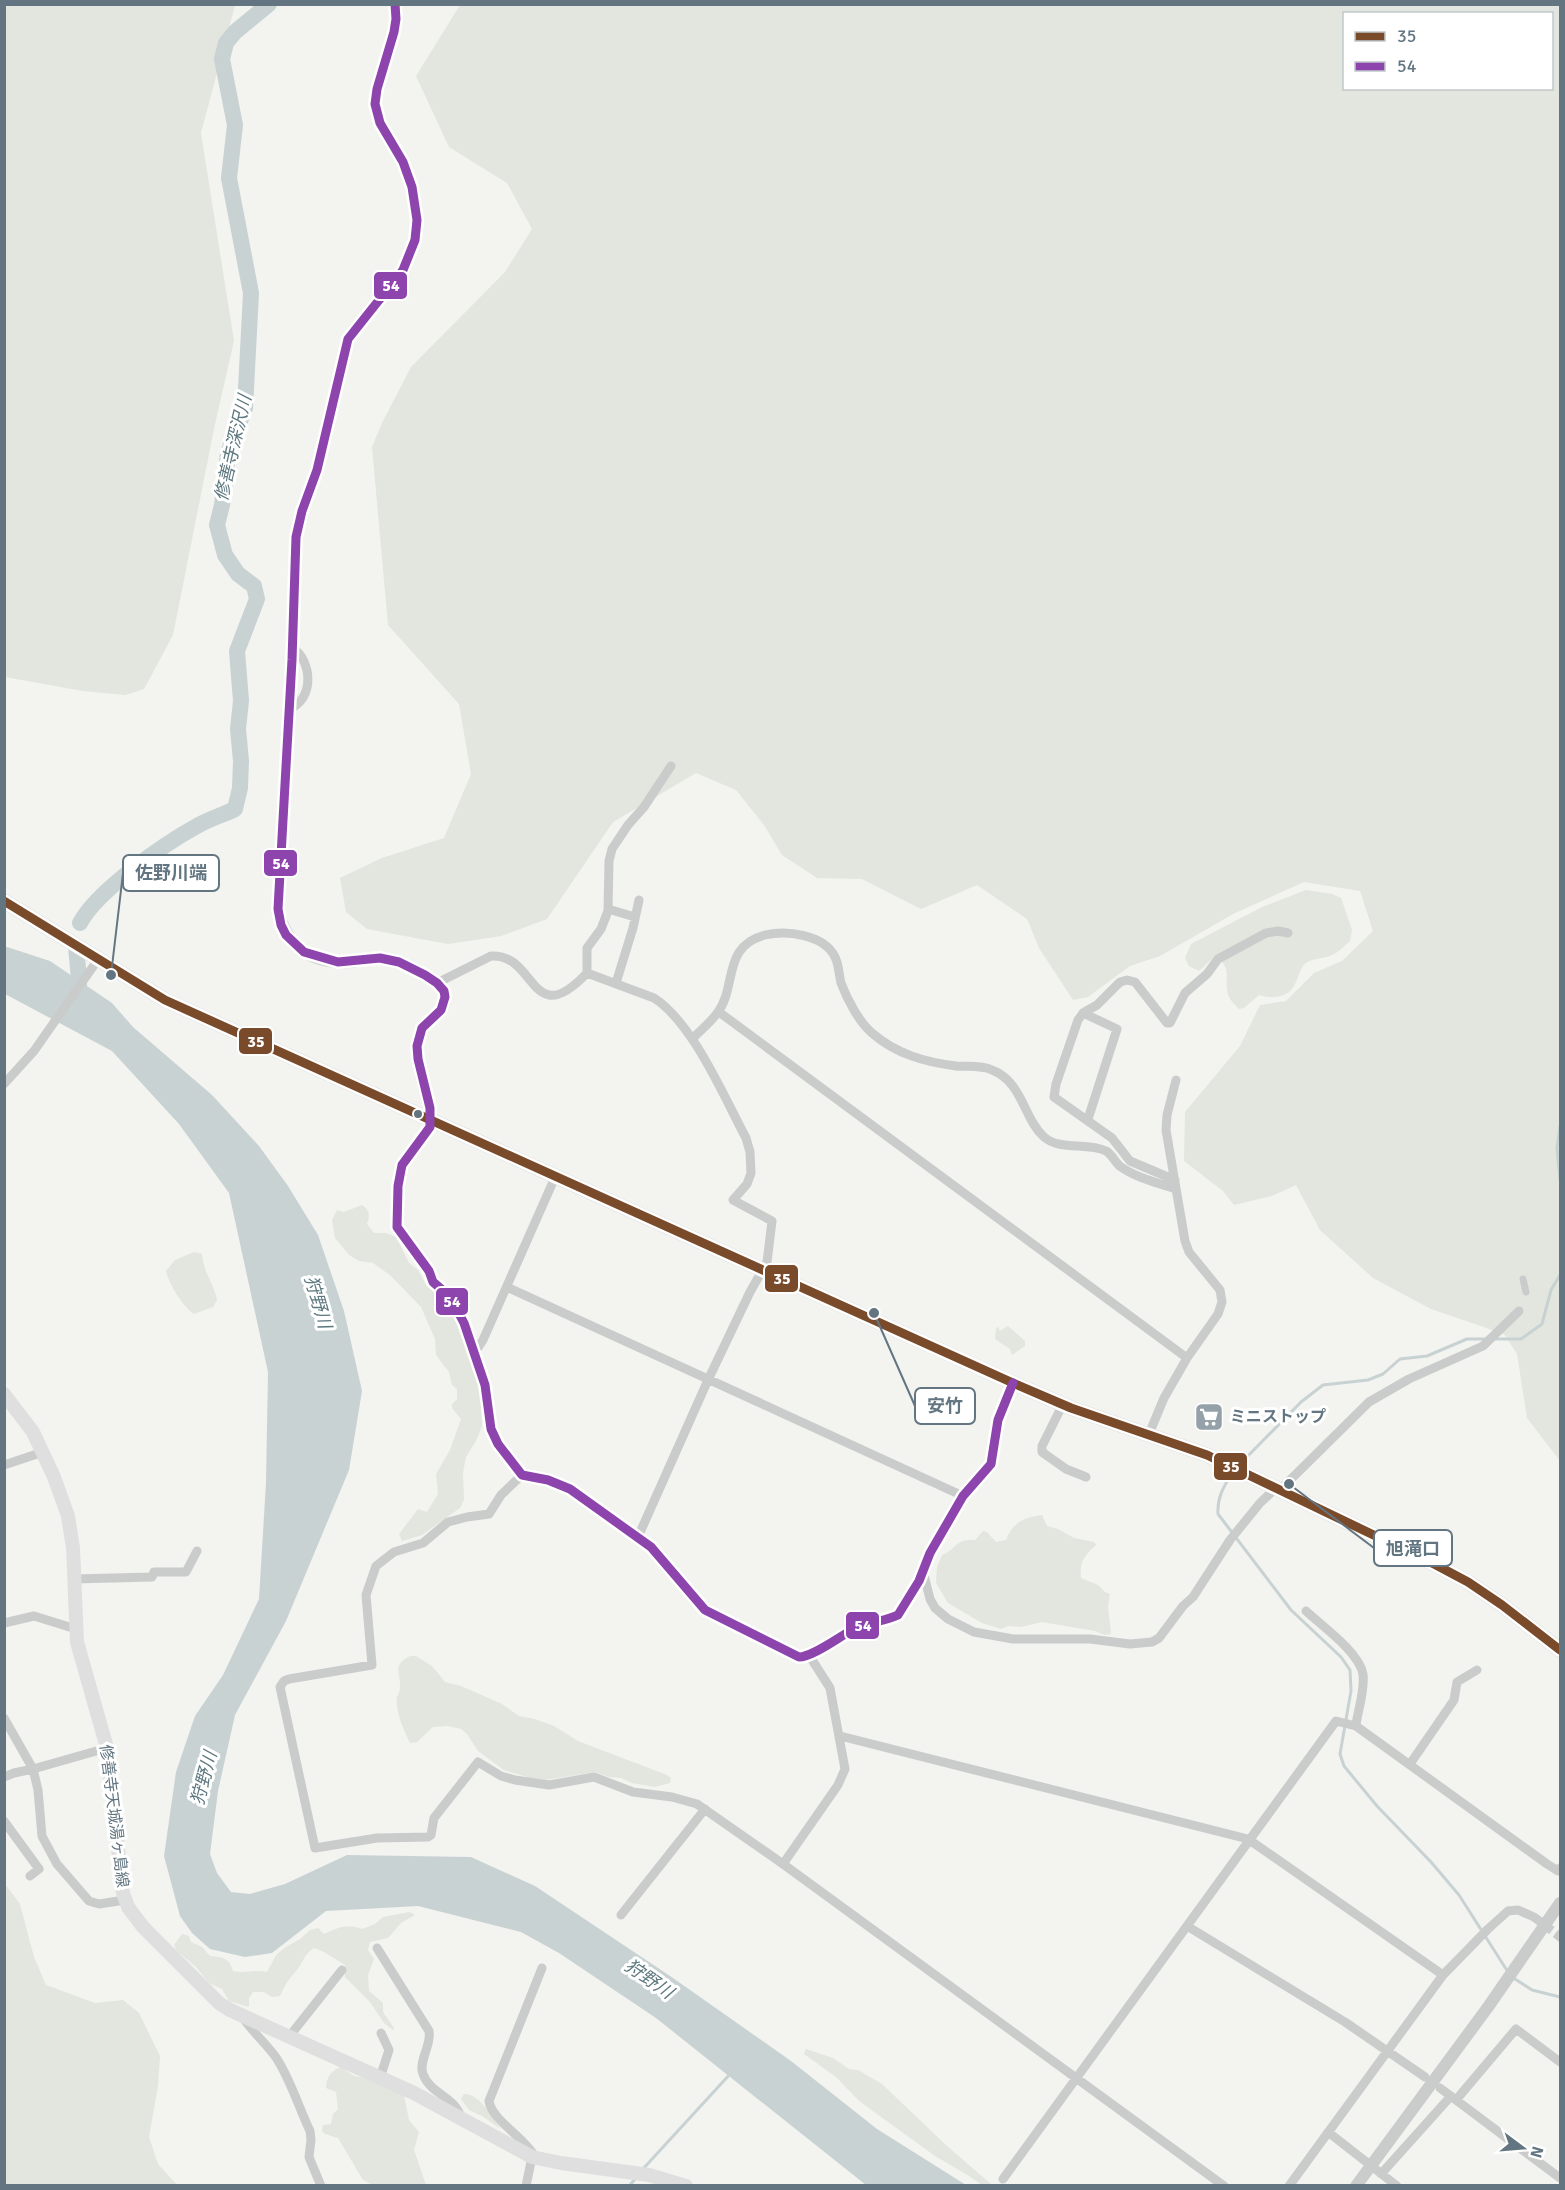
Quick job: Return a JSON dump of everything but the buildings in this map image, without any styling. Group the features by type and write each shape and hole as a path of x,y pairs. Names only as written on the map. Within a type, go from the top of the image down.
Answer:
{"highway":[{"path":"4,902 96,962 165,1000 763,1268 1013,1383 1063,1404 1207,1455 1279,1488 1468,1582 1560,1650"}],"main road":[{"name":"修善寺天城湯ヶ島線","path":"4,1394 33,1432 68,1516 73,1548 76,1629 82,1661 107,1748 118,1864 125,1900 143,1926 219,2003 288,2037 414,2092 534,2158 635,2172 686,2186"}],"street":[{"path":"395,4 394,32 377,89 375,104 380,123 403,162 412,187 417,220 415,240 403,270 348,339 317,470 302,511 296,537 278,909 281,925 286,935 304,952 317,957 350,962 387,958 412,967 437,983 444,991 444,1005 439,1013 422,1028 417,1046 431,1120 427,1132 402,1165 397,1203 397,1227 429,1271 433,1282 447,1294 454,1304 464,1323 485,1385 494,1437 522,1475 548,1480 570,1489 654,1550 705,1610 799,1657 809,1655 870,1622 896,1616 915,1588 930,1554 963,1496 991,1464 998,1420 1013,1383"},
{"path":"437,983 491,956 504,958 518,967 539,989 551,996 560,996 587,973 587,948 601,929 608,909 609,861 612,849 671,766"},
{"path":"616,983 639,900"},
{"path":"608,909 635,917"},
{"path":"1175,1185 1130,1161 1112,1138 1088,1119 1058,1101 1054,1094 1076,1024 1083,1013 1097,1005 1120,982 1130,980 1135,982 1167,1023 1170,1023 1185,993 1207,974 1218,959 1266,933 1278,931 1288,933"},
{"path":"693,1038 719,1012 733,963 740,951 753,940 764,935 804,935 819,942 834,955 844,989 868,1030 881,1040 917,1058 992,1070 1018,1092 1037,1127 1047,1139 1061,1144 1106,1151 1123,1168 1175,1185"},
{"path":"4,1084 34,1051 96,962"},
{"path":"587,973 640,992 662,1003 693,1038 746,1138 750,1152 750,1178 734,1200 772,1221 768,1259 708,1380 638,1537"},
{"path":"719,1012 1187,1358"},
{"path":"1083,1013 1117,1029 1088,1119"},
{"path":"1149,1434 1164,1398 1187,1358 1218,1314 1222,1302 1220,1290 1186,1247 1166,1130 1167,1114 1176,1080"},
{"path":"475,1352 483,1340 556,1175"},
{"path":"1523,1279 1526,1292"},
{"path":"507,1287 963,1496"},
{"path":"923,1571 930,1599 935,1608 948,1619 974,1632 1014,1640 1090,1640 1130,1644 1152,1642 1159,1638 1183,1606 1194,1597 1230,1540 1260,1503 1279,1488 1369,1402 1409,1379 1483,1346 1519,1311"},
{"path":"1063,1404 1042,1446 1042,1452 1066,1469 1086,1478"},
{"path":"4,1465 43,1452"},
{"path":"522,1475 501,1495 489,1514 448,1522 423,1543 394,1552 376,1566 366,1595 372,1665 289,1679 284,1681 280,1687 315,1848 377,1839 429,1837 434,1818 478,1762 501,1776 515,1780 549,1785 594,1777 633,1792 672,1797 705,1809 1224,2186"},
{"path":"74,1579 152,1577 154,1572 186,1572 197,1551"},
{"path":"1306,1611 1355,1656 1361,1667 1363,1682 1355,1725"},
{"path":"4,1623 34,1616 76,1629"},
{"path":"783,1864 838,1785 845,1768 830,1688 809,1655"},
{"path":"1410,1764 1454,1700 1457,1682 1477,1670"},
{"path":"4,1718 33,1769 38,1790 42,1836 57,1864 89,1900 99,1904 125,1900"},
{"path":"1003,2179 1334,1723 1338,1721 1355,1725 1547,1864 1558,1871 1560,1868"},
{"path":"840,1736 1248,1839 1443,1975"},
{"path":"4,1777 107,1748"},
{"path":"621,1915 705,1809"},
{"path":"4,1821 39,1869 30,1876"},
{"path":"1376,2170 1560,1903"},
{"path":"1288,2186 1443,1975 1504,1914 1518,1910 1534,1917"},
{"path":"1187,1926 1388,2050 1425,2077"},
{"path":"377,1948 429,2031 430,2038 422,2067 423,2075 432,2088 452,2102 461,2118"},
{"path":"526,2186 534,2158 524,2142 495,2115 489,2101 542,1968"},
{"path":"288,2037 342,1970"},
{"path":"242,2015 251,2030 277,2059 284,2071 310,2132 309,2157 321,2186"},
{"path":"1356,2186 1453,2098 1516,2029 1560,2062"},
{"path":"380,2078 388,2052 381,2033"},
{"path":"1440,2088 1560,2178"},
{"path":"1328,2132 1397,2186"}],"shaded area":[{"path":"4,5 235,5 201,133 234,341 173,635 144,689 125,695 83,691 5,677"},
{"path":"460,5 1560,5 1560,1461 1527,1418 1517,1354 1504,1334 1431,1309 1373,1278 1320,1230 1296,1185 1272,1196 1234,1205 1223,1191 1184,1161 1185,1112 1240,1046 1260,1005 1286,1001 1314,973 1342,961 1373,931 1360,891 1304,882 1233,914 1160,956 1130,966 1088,997 1073,1000 1039,948 1027,919 977,885 921,909 862,879 817,878 782,855 764,825 736,790 696,773 613,822 547,919 501,936 448,944 367,929 346,912 340,878 382,858 444,838 471,774 459,704 388,625 372,447 411,367 505,272 532,229 507,183 449,147 416,76"},
{"path":"1306,890 1332,894 1341,898 1352,930 1350,941 1337,952 1306,963 1289,992 1275,997 1259,995 1244,1008 1239,1009 1229,997 1226,970 1221,961 1215,956 1199,971 1189,966 1185,958 1191,944 1262,907"},
{"path":"362,1205 368,1211 367,1224 374,1233 386,1233 396,1237 409,1263 418,1270 426,1285 449,1305 460,1324 480,1384 482,1426 466,1457 463,1473 464,1500 460,1508 422,1535 402,1541 399,1534 418,1509 427,1512 438,1494 436,1474 450,1450 461,1419 452,1408 452,1404 457,1399 457,1389 452,1385 449,1372 436,1355 435,1339 421,1307 390,1275 373,1263 359,1261 349,1255 335,1238 332,1220 337,1210 344,1212"},
{"path":"194,1252 202,1254 204,1266 217,1300 213,1307 194,1314 177,1295 166,1271 175,1260"},
{"path":"1008,1326 1025,1341 1025,1346 1012,1355 1010,1349 995,1339 996,1328 998,1327 1000,1331"},
{"path":"1042,1515 1047,1526 1074,1538 1094,1542 1096,1545 1084,1559 1081,1578 1098,1585 1110,1594 1108,1606 1111,1634 1105,1635 1095,1631 1042,1622 1001,1629 982,1623 948,1603 936,1583 937,1567 942,1555 960,1542 975,1540 983,1531 987,1532 996,1542 1006,1540 1015,1525"},
{"path":"410,1656 416,1656 432,1666 445,1682 461,1686 502,1704 519,1716 554,1726 578,1741 667,1775 671,1778 670,1783 655,1787 595,1772 545,1780 530,1778 504,1770 478,1751 461,1729 448,1726 433,1727 417,1742 410,1743 400,1721 397,1697 400,1688 399,1666"},
{"path":"5,1884 20,1904 34,1957 46,1985 95,2003 123,2000 139,2013 160,2056 158,2086 149,2137 158,2164 177,2185 5,2185"},
{"path":"410,1912 415,1915 401,1923 388,1938 370,1942 368,1950 374,1959 368,1975 369,1991 383,2003 383,2012 394,2028 393,2030 384,2023 370,2002 345,1977 345,1965 314,1948 306,1956 280,1996 272,1997 264,1992 253,1992 249,1998 249,2007 229,2001 222,1989 209,1983 196,1967 177,1951 174,1945 182,1934 189,1936 191,1942 202,1947 210,1956 228,1961 233,1971 267,1972 276,1955 310,1930 318,1928 324,1934 347,1926 362,1929 375,1924 383,1917"},
{"path":"806,2049 833,2058 849,2069 858,2070 882,2084 992,2185 982,2185 935,2156 859,2101 836,2077 804,2054"},
{"path":"341,2067 354,2076 376,2080 404,2095 409,2120 419,2132 414,2150 426,2185 371,2184 363,2180 338,2138 322,2131 323,2125 331,2124 333,2114 338,2109 336,2092 326,2088 327,2081 332,2072"},
{"path":"464,2094 481,2102 501,2129 469,2110 461,2099"}],"water":[{"name":"狩野川","path":"4,946 50,961 112,1003 133,1027 212,1095 259,1146 288,1186 318,1235 344,1311 362,1391 349,1470 286,1621 235,1715 218,1791 210,1854 217,1873 231,1892 250,1894 285,1884 347,1855 471,1857 535,1886 673,1978 791,2061 877,2129 966,2185 866,2185 656,2018 559,1953 521,1932 418,1906 326,1911 272,1953 245,1957 210,1949 192,1933 180,1916 164,1856 176,1772 195,1716 223,1675 259,1599 266,1483 268,1372 229,1193 179,1124 112,1051 5,994"}],"waterway":[{"name":"修善寺深沢川","path":"80,923 101,897 132,869 197,826 235,809 240,788 241,761 238,729 241,701 237,651 257,599 254,586 238,574 225,555 217,525 222,505 228,453 245,408 251,293 229,178 235,125 222,59 226,43 235,32 269,4"},
{"name":"修善寺深沢川","path":"76,947 79,1001"},
{"path":"1560,1126 1557,1148 1560,1179"},
{"path":"1494,1339 1521,1339 1542,1324 1551,1290 1560,1275"},
{"path":"1240,1464 1301,1402 1323,1385 1368,1380 1383,1374 1400,1359 1427,1356 1467,1339 1487,1339"},
{"path":"1232,1474 1221,1493 1218,1514 1291,1610 1341,1657 1350,1670 1351,1691 1340,1754 1344,1766 1377,1806 1459,1895 1508,1972"},
{"path":"1512,1977 1532,1990 1560,1997"},
{"path":"642,2170 731,2073"},
{"path":"629,2186 636,2178"}],"tunnel":[{"path":"1534,1917 1559,1936"}],"transit line":[{"name":"54","path":"395,4 394,32 377,89 375,104 380,123 403,162 412,187 417,220 415,240 403,270 348,339 317,470 302,511 296,537 292,660 278,909 281,925 286,935 304,952 338,962 380,958 399,962 425,975 444,991 445,997 441,1010 422,1028 417,1046 430,1108 430,1127 402,1165 398,1186 397,1227 429,1271 433,1282 447,1294 454,1304 464,1323 485,1385 491,1429 498,1444 522,1475 548,1480 570,1489 651,1547 705,1610 799,1657 819,1650 859,1627 898,1615 919,1581 930,1553 963,1496 991,1464 998,1420 1013,1383"},
{"name":"35","path":"4,901 165,1000 1013,1383 1071,1408 1207,1455 1436,1565 1468,1582 1502,1605 1560,1650"}],"place":[{"name":"佐野川端","path":"111,975"},
{"name":"安竹","path":"874,1313"},
{"name":"ミニストップ","path":"1209,1417"},
{"name":"旭滝口","path":"1289,1484"}]}
